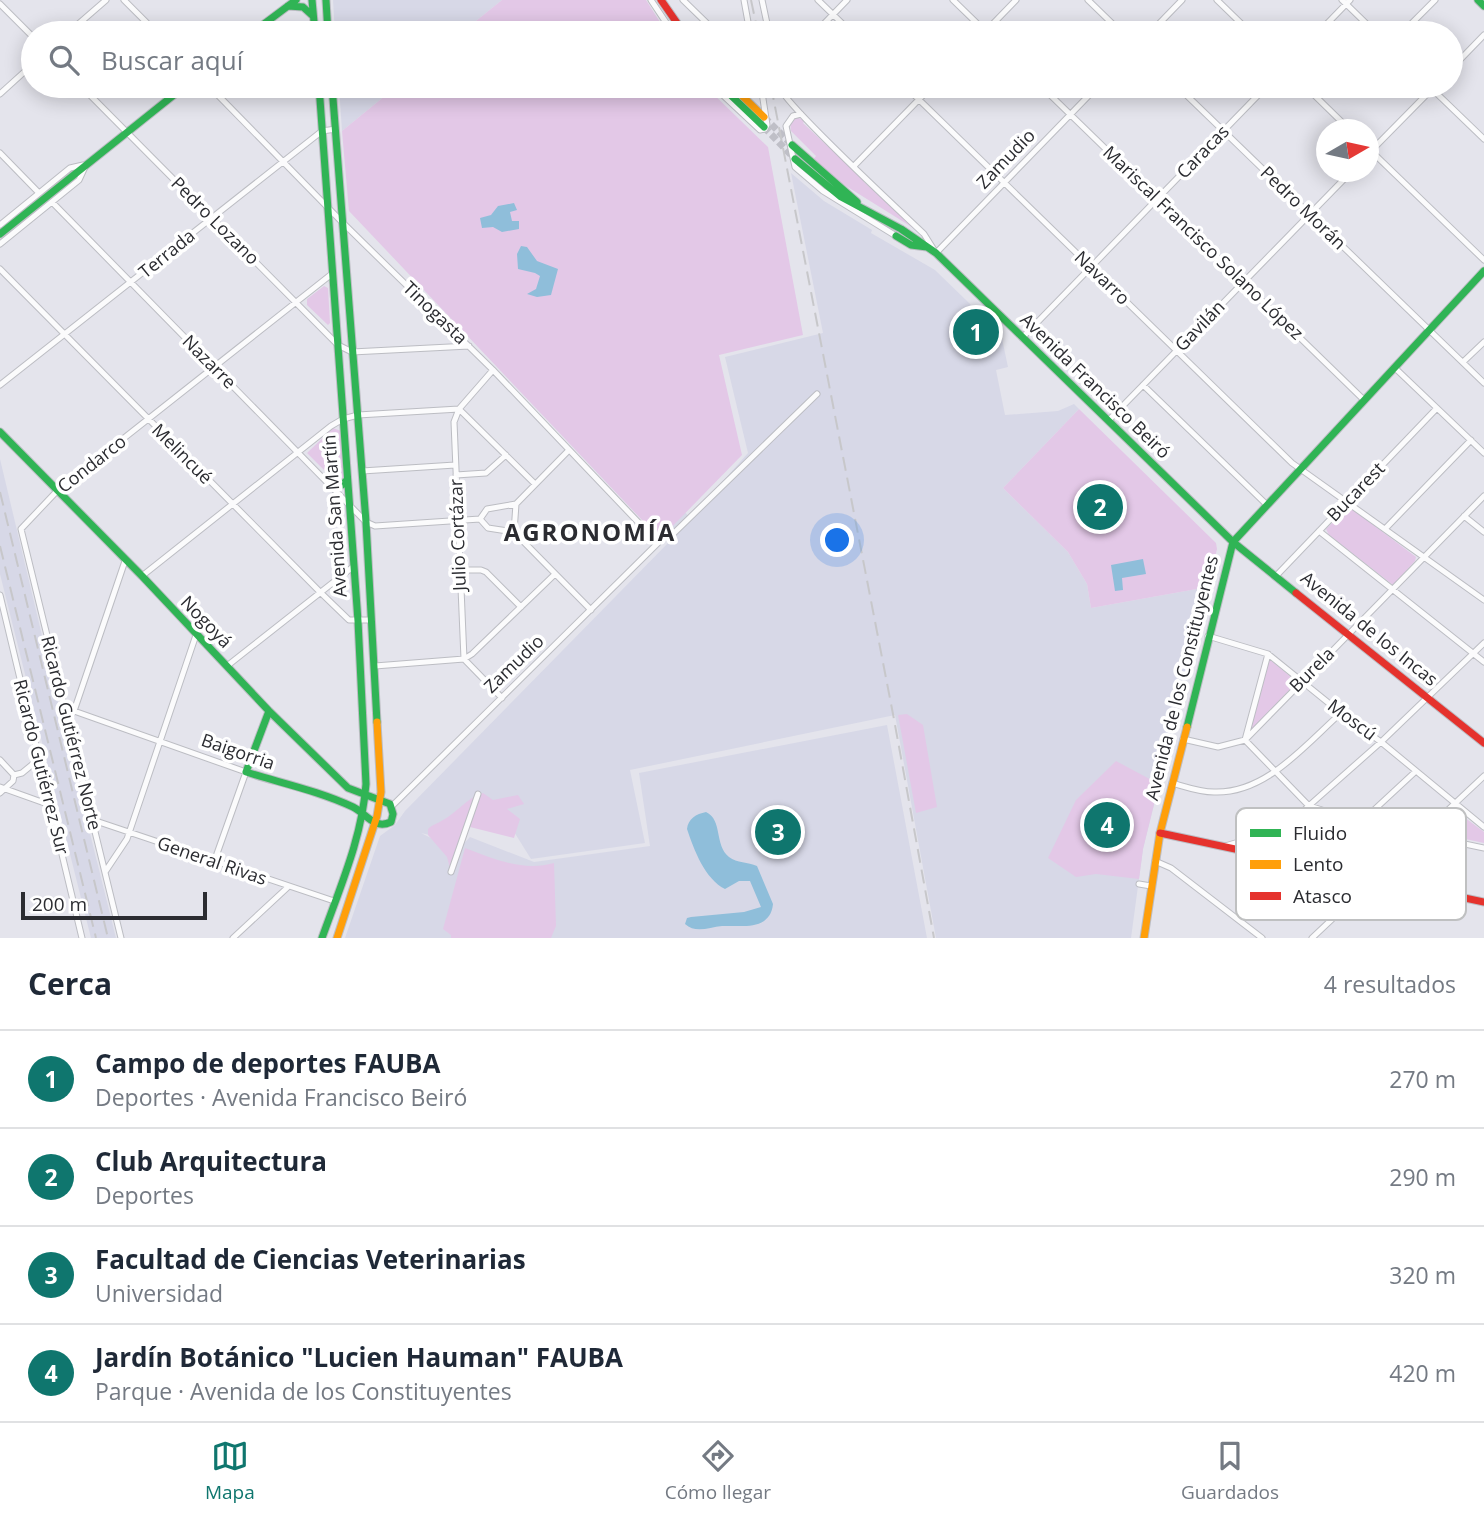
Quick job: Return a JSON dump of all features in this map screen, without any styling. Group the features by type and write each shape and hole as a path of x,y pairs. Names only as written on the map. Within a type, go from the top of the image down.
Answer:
{"main road":[{"path":"268,21 296,0"},
{"path":"312,0 314,21"},
{"path":"326,0 327,21"},
{"path":"661,0 676,21"},
{"path":"1478,0 1484,6"},
{"path":"288,6 303,7 314,17"},
{"path":"0,234 171,98"},
{"name":"Avenida San Martín","path":"319,98 358,621 365,795 363,813 322,938"},
{"name":"Avenida San Martín","path":"333,98 366,522 381,799 337,938"},
{"path":"734,98 764,127"},
{"path":"744,98 764,117"},
{"path":"792,145 868,212"},
{"path":"794,159 841,197 901,229 928,247"},
{"path":"896,236 911,245 928,247"},
{"name":"Avenida Francisco Beiró","path":"928,247 1233,542"},
{"name":"Avenida de los Constituyentes","path":"1144,938 1160,833 1233,542 1484,271"},
{"name":"Nogoyá","path":"0,432 348,788 355,793 381,799 391,807"},
{"path":"331,485 342,485 348,480"},
{"name":"Avenida de los Incas","path":"1233,542 1484,743"},
{"path":"246,772 270,711"},
{"name":"Baigorria","path":"246,772 341,803 363,813 374,825"},
{"path":"341,803 341,794 348,788"},
{"path":"374,825 384,826 392,820 391,807"},
{"path":"1160,833 1236,850"},
{"path":"1466,898 1484,902"}],"street":[{"path":"82,21 106,0"},
{"path":"124,0 145,21"},
{"path":"651,0 665,21"},
{"path":"683,0 705,21"},
{"path":"744,0 748,21"},
{"path":"762,0 766,21"},
{"path":"818,0 839,21"},
{"path":"827,21 847,0"},
{"path":"953,0 974,21"},
{"path":"997,21 1016,0"},
{"path":"1088,0 1110,21"},
{"path":"1162,21 1182,0"},
{"path":"1217,0 1239,21"},
{"path":"1414,21 1435,0"},
{"path":"1328,21 1346,1 1365,21"},
{"path":"0,4 21,25"},
{"path":"1463,57 1484,35"},
{"path":"0,94 21,75"},
{"name":"Pedro Lozano","path":"93,98 338,345 352,352"},
{"name":"Tinogasta","path":"221,98 343,223 493,370 658,543"},
{"path":"725,98 761,131 765,130 767,125 763,98"},
{"name":"Avenida Francisco Beiró","path":"788,98 924,234 936,253"},
{"name":"Mariscal Francisco Solano López","path":"1053,98 1364,400"},
{"name":"Zamudio","path":"936,253 1086,98"},
{"name":"Pedro Morán","path":"1189,98 1484,383"},
{"name":"Caracas","path":"1022,338 1255,98"},
{"path":"1317,98 1339,119"},
{"path":"1379,141 1421,98"},
{"path":"1443,98 1484,139"},
{"path":"854,166 919,99"},
{"name":"Navarro","path":"919,99 1300,469 1484,600"},
{"path":"801,114 793,116 786,124 793,164 823,191 896,236"},
{"path":"322,131 336,129"},
{"name":"Terrada","path":"0,385 322,131"},
{"path":"0,153 39,193"},
{"path":"1379,160 1484,260"},
{"path":"0,225 70,168 86,164"},
{"path":"0,244 79,180 86,164"},
{"name":"Gavilán","path":"1108,421 1341,182"},
{"name":"Nazarre","path":"52,202 366,522"},
{"name":"Melincué","path":"0,269 320,592 349,620 358,621"},
{"name":"Condarco","path":"21,528 57,491 333,274"},
{"path":"1462,362 1484,342"},
{"path":"352,352 469,346"},
{"path":"1395,368 1484,453"},
{"path":"142,576 344,419 358,415 459,409 493,370"},
{"path":"1143,385 1266,505"},
{"path":"674,533 817,394"},
{"name":"Bucarest","path":"1276,576 1437,408"},
{"path":"459,409 535,484"},
{"name":"Julio Cortázar","path":"459,409 454,422 464,659"},
{"path":"1385,529 1471,440"},
{"path":"366,522 376,526 480,519 487,509 516,504 569,450"},
{"path":"456,475 486,473 506,455"},
{"path":"362,471 456,465"},
{"name":"Burela","path":"1245,740 1484,496"},
{"path":"514,532 516,504"},
{"path":"1464,516 1484,533"},
{"path":"480,519 488,528 514,532 591,610"},
{"name":"Ricardo Gutiérrez Norte","path":"21,528 121,938"},
{"path":"1319,531 1484,662"},
{"name":"Zamudio","path":"391,807 658,543"},
{"path":"66,713 74,710 125,561"},
{"path":"227,666 354,566"},
{"path":"460,570 486,572 522,607"},
{"path":"375,666 464,659 554,575"},
{"name":"Ricardo Gutiérrez Sur","path":"0,596 82,938"},
{"path":"358,621 372,620"},
{"path":"105,872 129,832 196,635"},
{"name":"Moscú","path":"1208,636 1268,654 1462,808"},
{"path":"1306,808 1381,742 1484,643"},
{"path":"1245,740 1268,654"},
{"path":"464,659 502,698"},
{"name":"Baigorria","path":"74,710 246,772"},
{"path":"1172,783 1203,791 1227,792 1257,783 1274,772 1341,713"},
{"path":"1183,739 1218,747 1245,740"},
{"path":"1245,740 1309,806 1316,808"},
{"path":"14,775 22,774 39,759"},
{"path":"0,761 14,775"},
{"path":"1376,808 1416,771"},
{"path":"214,862 246,772"},
{"path":"1,790 13,781 14,775"},
{"path":"1451,808 1484,776"},
{"path":"1,790 50,805"},
{"path":"451,872 478,794"},
{"name":"Moscú","path":"1466,812 1484,827"},
{"name":"General Rivas","path":"90,819 334,901"},
{"path":"1223,847 1236,843"},
{"path":"1466,845 1484,848"},
{"path":"1155,861 1167,864 1236,918"},
{"path":"1139,884 1152,886"},
{"path":"233,938 288,887"},
{"path":"1239,920 1262,938"},
{"path":"1312,938 1331,920"}],"shaded area":[{"path":"333,0 502,0 476,21 334,21"},
{"path":"502,0 646,0 659,21 476,21"},
{"path":"340,98 382,98 342,131"},
{"path":"382,98 717,98 768,147 803,335 719,355 742,455 660,539 349,211 342,131"},
{"path":"797,117 805,121 803,123 839,154 864,182 889,202 915,229 846,186 813,160 816,156 791,131 790,123"},
{"path":"791,173 824,201 872,230 871,233 935,270 1001,334 1008,367 996,370 1005,415 1058,411 1074,404 1079,409 1003,488 1068,552 1087,584 1091,608 1208,587 1143,849 1131,938 936,938 895,715 630,770 645,843 531,859 496,803 438,837 421,833 457,851 470,837 534,862 650,846 639,773 887,725 927,938 345,938 380,836 395,825 405,811 669,542 648,514 670,495 690,518 748,453 725,357 823,333"},
{"path":"324,286 328,288 328,325 307,305 307,299"},
{"path":"969,312 995,340 985,352 957,324"},
{"path":"1079,409 1216,543 1208,587 1091,608 1087,584 1068,552 1003,488"},
{"path":"333,428 341,431 345,478 336,482 307,453"},
{"path":"0,459 64,728 61,729 67,741 116,938 91,938 0,574"},
{"path":"1347,508 1416,557 1393,585 1329,535 1326,529"},
{"path":"1268,658 1297,682 1249,732"},
{"path":"907,714 923,725 937,807 916,813 898,715"},
{"path":"1116,761 1159,784 1143,849 1139,879 1096,874 1076,877 1048,858 1076,800"},
{"path":"483,793 493,800 518,795 524,804 507,809 520,819 514,838 466,826 451,872 447,857 428,835 428,829"},
{"path":"1466,818 1484,832 1484,843 1466,839"},
{"path":"465,848 520,865 554,863 556,926 551,938 451,938 443,929"}],"water":[{"path":"514,203 517,210 510,212 512,221 519,221 519,229 502,232 493,227 482,228 480,218 491,215 498,206"},
{"path":"521,246 527,247 537,261 558,269 551,295 537,297 527,294 536,289 540,276 518,269 517,254"},
{"path":"1143,559 1146,574 1122,578 1123,590 1115,591 1111,565"},
{"path":"706,812 715,821 724,852 735,860 757,866 773,904 771,913 760,923 698,929 685,924 687,918 691,917 744,912 761,907 750,881 739,881 725,889 701,863 687,829 693,818"}],"tunnel":[{"path":"764,117 792,145"},
{"path":"764,127 795,159"}],"railway":[{"path":"751,0 755,21"},
{"path":"773,98 934,938"},
{"path":"0,492 108,938"},
{"path":"0,546 96,938"}],"traffic: fast":[{"path":"268,21 296,0"},
{"path":"312,0 314,21"},
{"path":"326,0 327,21"},
{"path":"1478,0 1484,6"},
{"path":"288,6 303,7 313,16"},
{"path":"0,234 170,98"},
{"path":"320,98 358,621 366,784 355,843 322,938"},
{"path":"333,98 366,522 377,722"},
{"path":"734,98 764,127"},
{"path":"792,145 857,202"},
{"path":"795,159 841,197 901,229 936,253 1233,542 1296,593"},
{"path":"896,236 911,245 927,247"},
{"path":"1187,727 1233,542 1484,271"},
{"path":"0,432 142,576 269,711 348,788 390,804 393,814 391,822 375,823 340,801 246,772 269,711"},
{"path":"331,485 342,485 347,480"}],"traffic: slow":[{"path":"744,98 764,117"},
{"path":"337,938 377,816 381,792 377,722"},
{"path":"1144,938 1160,833 1187,727"}],"traffic: jam":[{"path":"661,0 676,21"},
{"path":"1296,593 1484,743"},
{"path":"1160,833 1236,849"},
{"path":"1466,898 1484,902"}],"place":[{"name":"Campo de deportes FAUBA","path":"976,332"},
{"name":"Club Arquitectura","path":"1100,507"},
{"name":"Jardín Botánico \"Lucien Hauman\" FAUBA","path":"1107,825"},
{"name":"Facultad de Ciencias Veterinarias","path":"778,832"}],"district":[{"name":"AGRONOMÍA","path":"590,533"}]}
